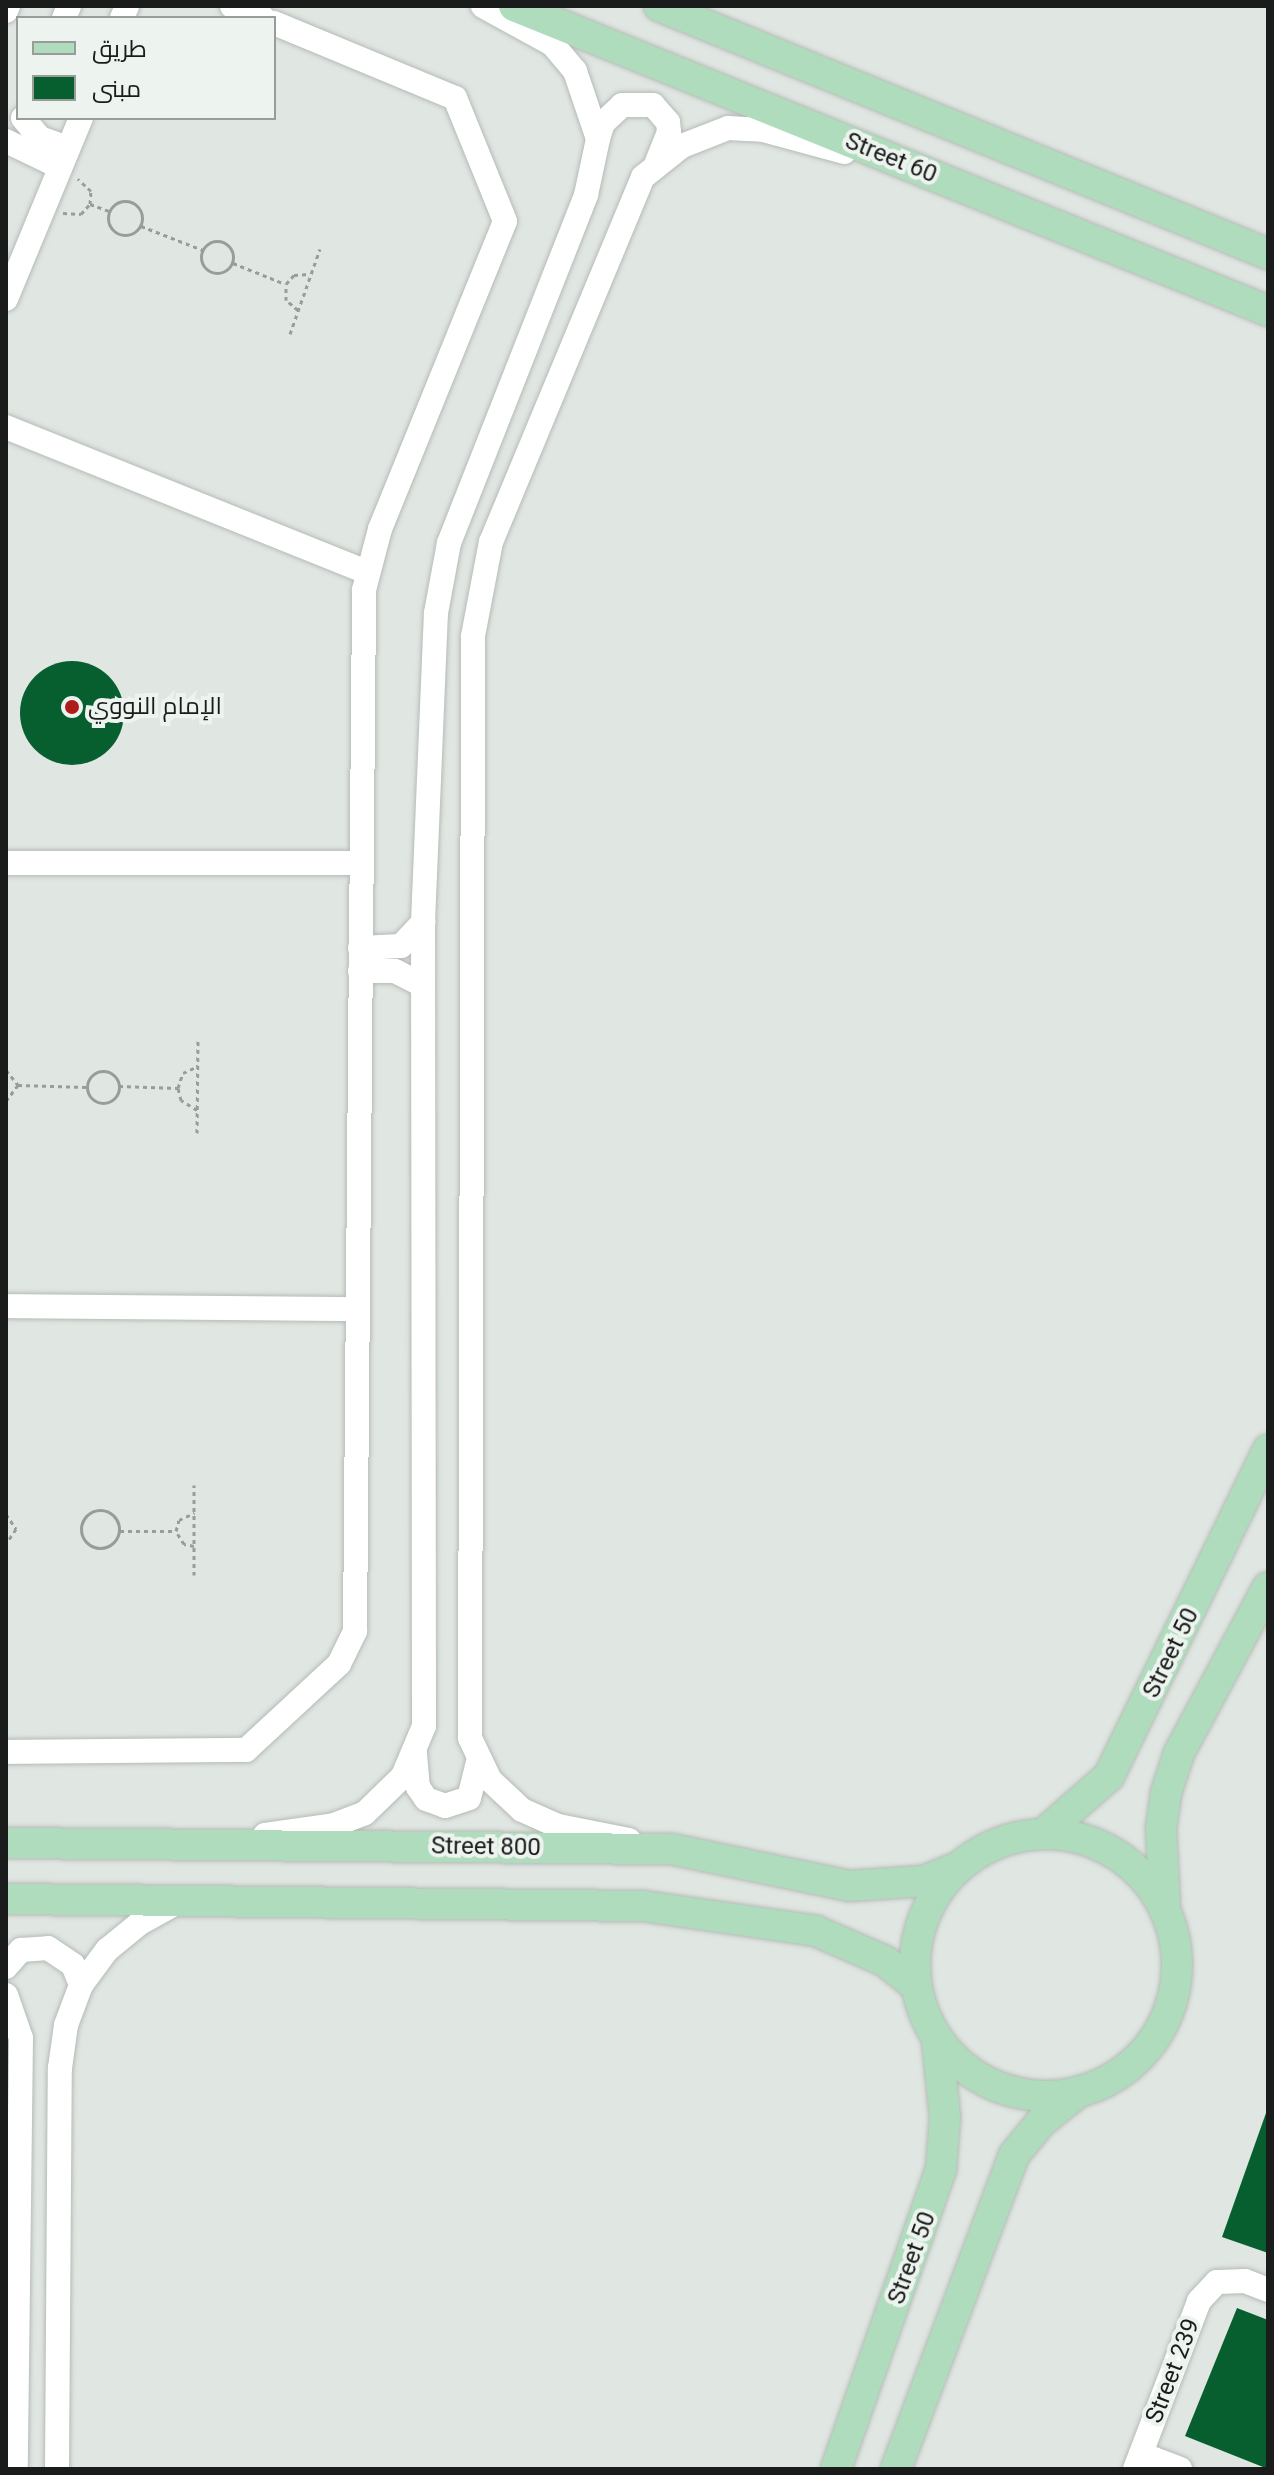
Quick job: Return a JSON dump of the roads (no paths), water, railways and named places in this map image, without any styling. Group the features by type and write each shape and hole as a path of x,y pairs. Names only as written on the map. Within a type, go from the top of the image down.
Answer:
{"main road":[{"name":"Street 60","path":"514,6 1268,311"},
{"path":"659,6 1268,254"},
{"name":"Street 50","path":"1043,1834 1109,1776 1268,1450"},
{"path":"896,2469 1014,2155 1041,2122 1076,2094 1128,2068 1164,2023 1177,1966 1165,1910 1161,1829 1166,1793 1179,1753 1268,1587"},
{"path":"1076,2094 1008,2092 968,2072 937,2039 916,1986 915,1953 923,1921 937,1892 959,1867 985,1849 1043,1834 1106,1848 1141,1874 1165,1910"},
{"name":"Street 800","path":"6,1843 671,1849 849,1886 924,1881 959,1867"},
{"path":"6,1899 643,1906 738,1916 828,1936 885,1961 916,1986"},
{"name":"Street 50","path":"836,2469 941,2170 945,2117 937,2039"}],"street":[{"path":"232,6 258,16"},
{"path":"483,6 552,44 570,64 588,99 598,139"},
{"path":"6,1752 237,1753 264,1738 345,1657 355,1631 361,863 367,572 502,238 504,211 463,110 447,92 276,24"},
{"path":"622,105 653,105 668,122 669,132 656,165 633,194 491,542 473,636 468,1713 478,1763 469,1798 445,1806 426,1799 418,1787 415,1752 425,1699 423,922 441,576 449,543 586,195 603,123 622,105"},
{"path":"24,120 63,162"},
{"path":"6,299 80,120"},
{"path":"656,165 712,131 746,127 939,178"},
{"path":"6,141 63,162"},
{"path":"6,427 367,572"},
{"path":"6,863 361,863"},
{"path":"360,960 401,946 423,922"},
{"path":"360,960 395,971 423,985"},
{"path":"6,1306 357,1309"},
{"path":"194,1843 334,1825 365,1813 403,1776 415,1752"},
{"path":"478,1763 505,1795 541,1820 671,1849"},
{"path":"57,2469 60,2068 66,2025 81,1985 122,1936 180,1901"},
{"path":"6,1967 21,1950 48,1948 73,1965 81,1985"},
{"path":"6,1995 21,2038 16,2469"},
{"name":"Street 239","path":"1138,2461 1199,2301 1217,2282 1245,2281 1268,2290"},
{"path":"1138,2461 1180,2469"}],"place":[{"name":"الإمام النووي","path":"72,707"}]}
